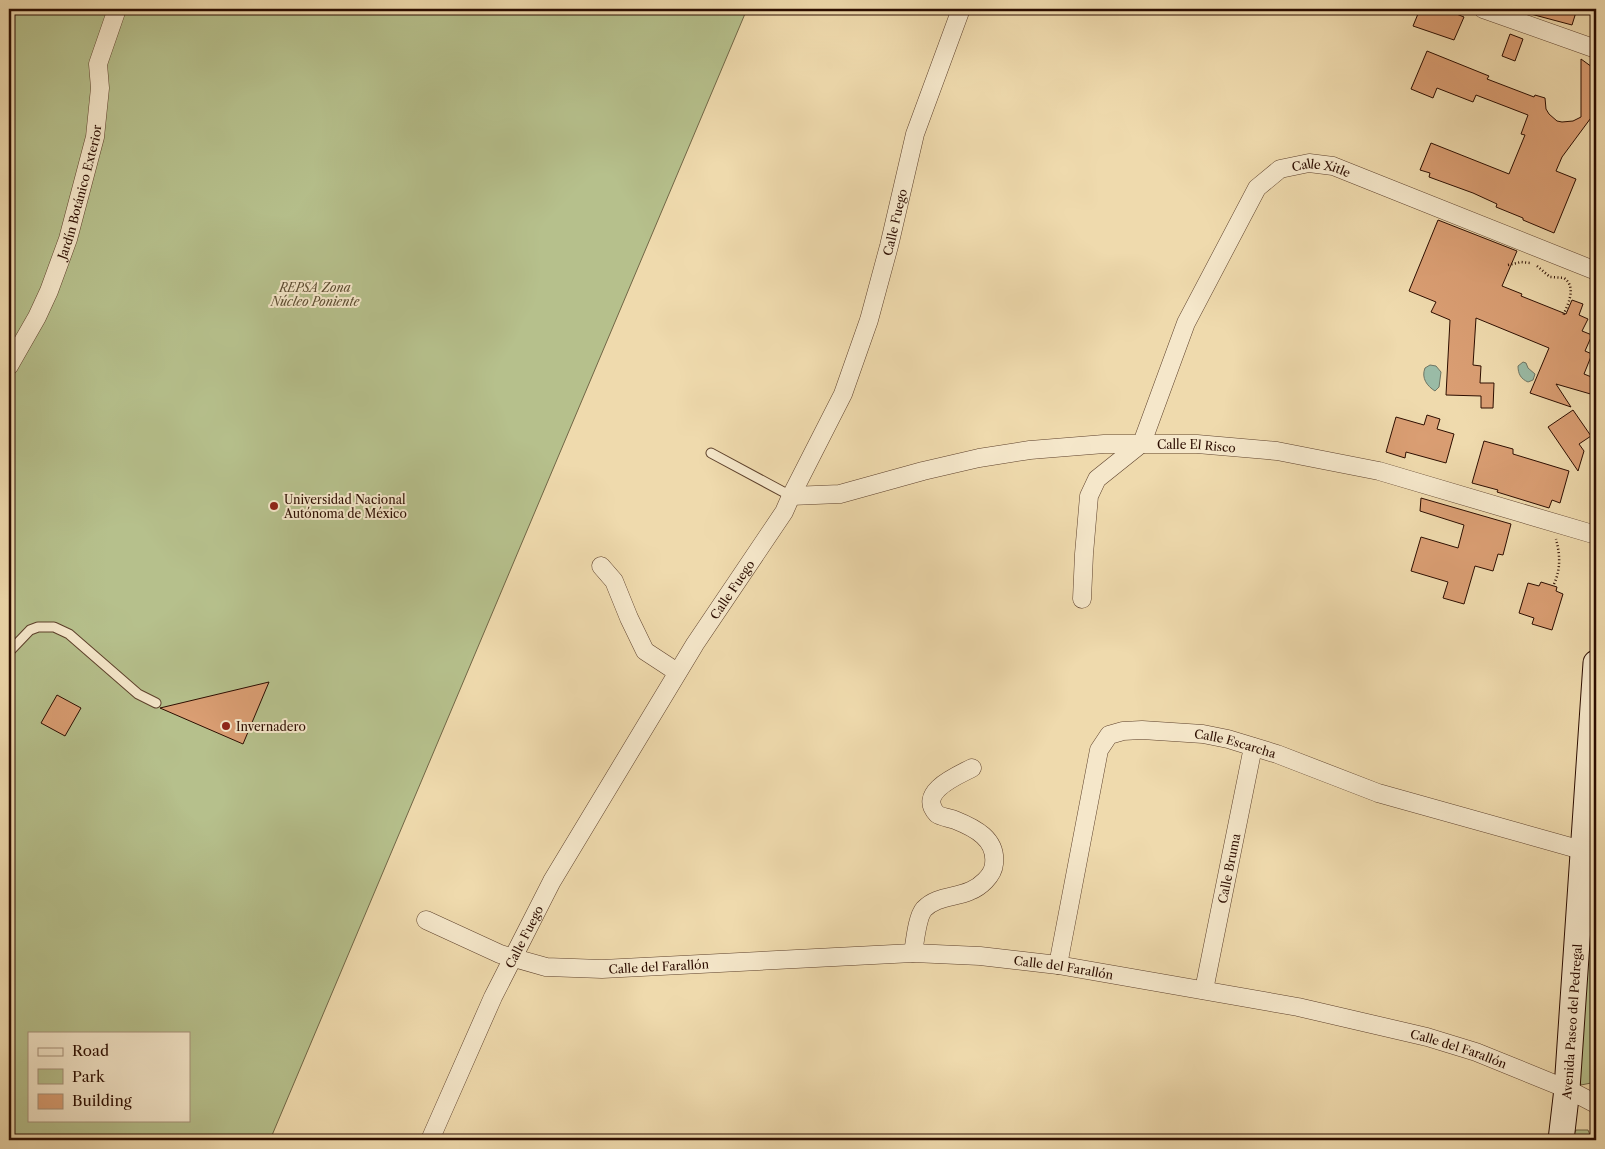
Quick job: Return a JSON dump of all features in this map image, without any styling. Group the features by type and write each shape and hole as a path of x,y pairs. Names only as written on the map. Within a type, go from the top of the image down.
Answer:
{"main road":[{"name":"Avenida Paseo del Pedregal","path":"1561,1140 1567,1089 1585,851 1596,663"}],"street":[{"name":"Jardín Botánico Exterior","path":"9,366 37,317 56,274 68,239 95,138 100,88 98,64 117,9"},
{"name":"Calle Fuego","path":"430,1140 460,1068 552,881 677,672 784,512 847,385 869,320 889,246 915,134 961,9"},
{"path":"1483,9 1596,49"},
{"name":"Calle Xitle","path":"1142,443 1186,323 1257,188 1280,169 1309,163 1333,166 1596,271"},
{"path":"1082,599 1089,496 1097,479 1142,443"},
{"name":"Calle El Risco","path":"791,496 840,494 979,458 1022,452 1104,444 1198,444 1277,451 1369,470 1596,534"},
{"path":"601,566 614,581 645,651 677,672"},
{"name":"Calle Escarcha","path":"1058,965 1099,750 1109,735 1123,730 1203,734 1228,739 1277,754 1378,793 1585,851"},
{"name":"Calle Bruma","path":"1204,990 1253,747"},
{"path":"913,953 916,931 923,910 938,899 969,892 987,880 994,865 988,839 979,831 938,815 933,806 932,798 936,790 944,782 972,768"},
{"name":"Calle del Farallón","path":"426,920 513,958 546,967 602,969 913,953 980,956 1058,965 1298,1007 1427,1037 1476,1052 1567,1089 1596,1104"}],"lane":[{"path":"711,453 791,496"},
{"path":"9,652 30,630 38,627 54,626 69,634 138,694 156,703"}],"path":[{"path":"1508,265 1521,262 1530,263 1550,277 1566,279 1571,287 1571,292 1563,316"},
{"path":"1554,584 1559,570 1556,539"}],"green space":[{"name":"REPSA Zona Núcleo Poniente","path":"9,9 747,9 270,1140 9,1140"},
{"path":"1596,771 1596,1082 1581,1085 1576,1064"},
{"path":"1576,1130 1588,1130 1592,1140 1571,1140"}],"shaded area":[{"path":"1523,362 1535,374 1533,380 1528,382 1520,376 1518,366"},
{"path":"1430,365 1436,366 1441,372 1439,387 1435,391 1427,384 1424,378 1425,368"}],"building":[{"path":"1420,9 1444,9 1464,17 1454,40 1413,26"},
{"path":"1528,9 1577,9 1572,25 1527,13"},
{"path":"1510,34 1523,39 1515,61 1502,56"},
{"path":"1427,51 1489,76 1487,79 1534,97 1535,95 1545,98 1546,109 1549,114 1557,121 1562,122 1573,121 1581,117 1581,59 1592,67 1596,75 1596,111 1562,157 1556,171 1576,179 1554,233 1496,207 1497,204 1473,193 1429,177 1430,173 1420,170 1431,143 1509,174 1525,135 1521,134 1528,115 1476,95 1473,102 1437,88 1433,98 1411,89"},
{"path":"1438,220 1517,251 1502,286 1522,294 1521,296 1566,314 1572,300 1583,304 1579,315 1588,319 1582,331 1592,335 1585,351 1592,354 1584,374 1594,378 1594,395 1556,384 1571,407 1530,393 1549,348 1476,318 1473,365 1481,366 1480,383 1494,383 1493,408 1481,408 1481,396 1446,395 1450,320 1431,312 1436,302 1409,291"},
{"path":"1573,410 1591,436 1579,444 1584,451 1578,471 1548,427"},
{"path":"1427,415 1440,419 1437,429 1454,434 1446,463 1406,452 1405,458 1386,452 1396,417 1424,425"},
{"path":"1484,441 1513,449 1513,454 1569,471 1560,503 1552,500 1549,508 1472,483"},
{"path":"1421,498 1511,524 1503,555 1498,554 1493,571 1475,566 1464,604 1443,598 1448,582 1411,571 1421,537 1458,548 1464,525 1420,511"},
{"path":"1541,582 1557,587 1556,591 1563,594 1552,630 1532,624 1534,618 1519,613 1528,583 1539,586"},
{"name":"Invernadero","path":"269,682 243,744 160,708"},
{"path":"57,695 81,708 65,736 41,723"}],"place":[{"name":"Universidad Nacional Autónoma de México","path":"274,506"},
{"name":"Invernadero","path":"226,726"}]}
